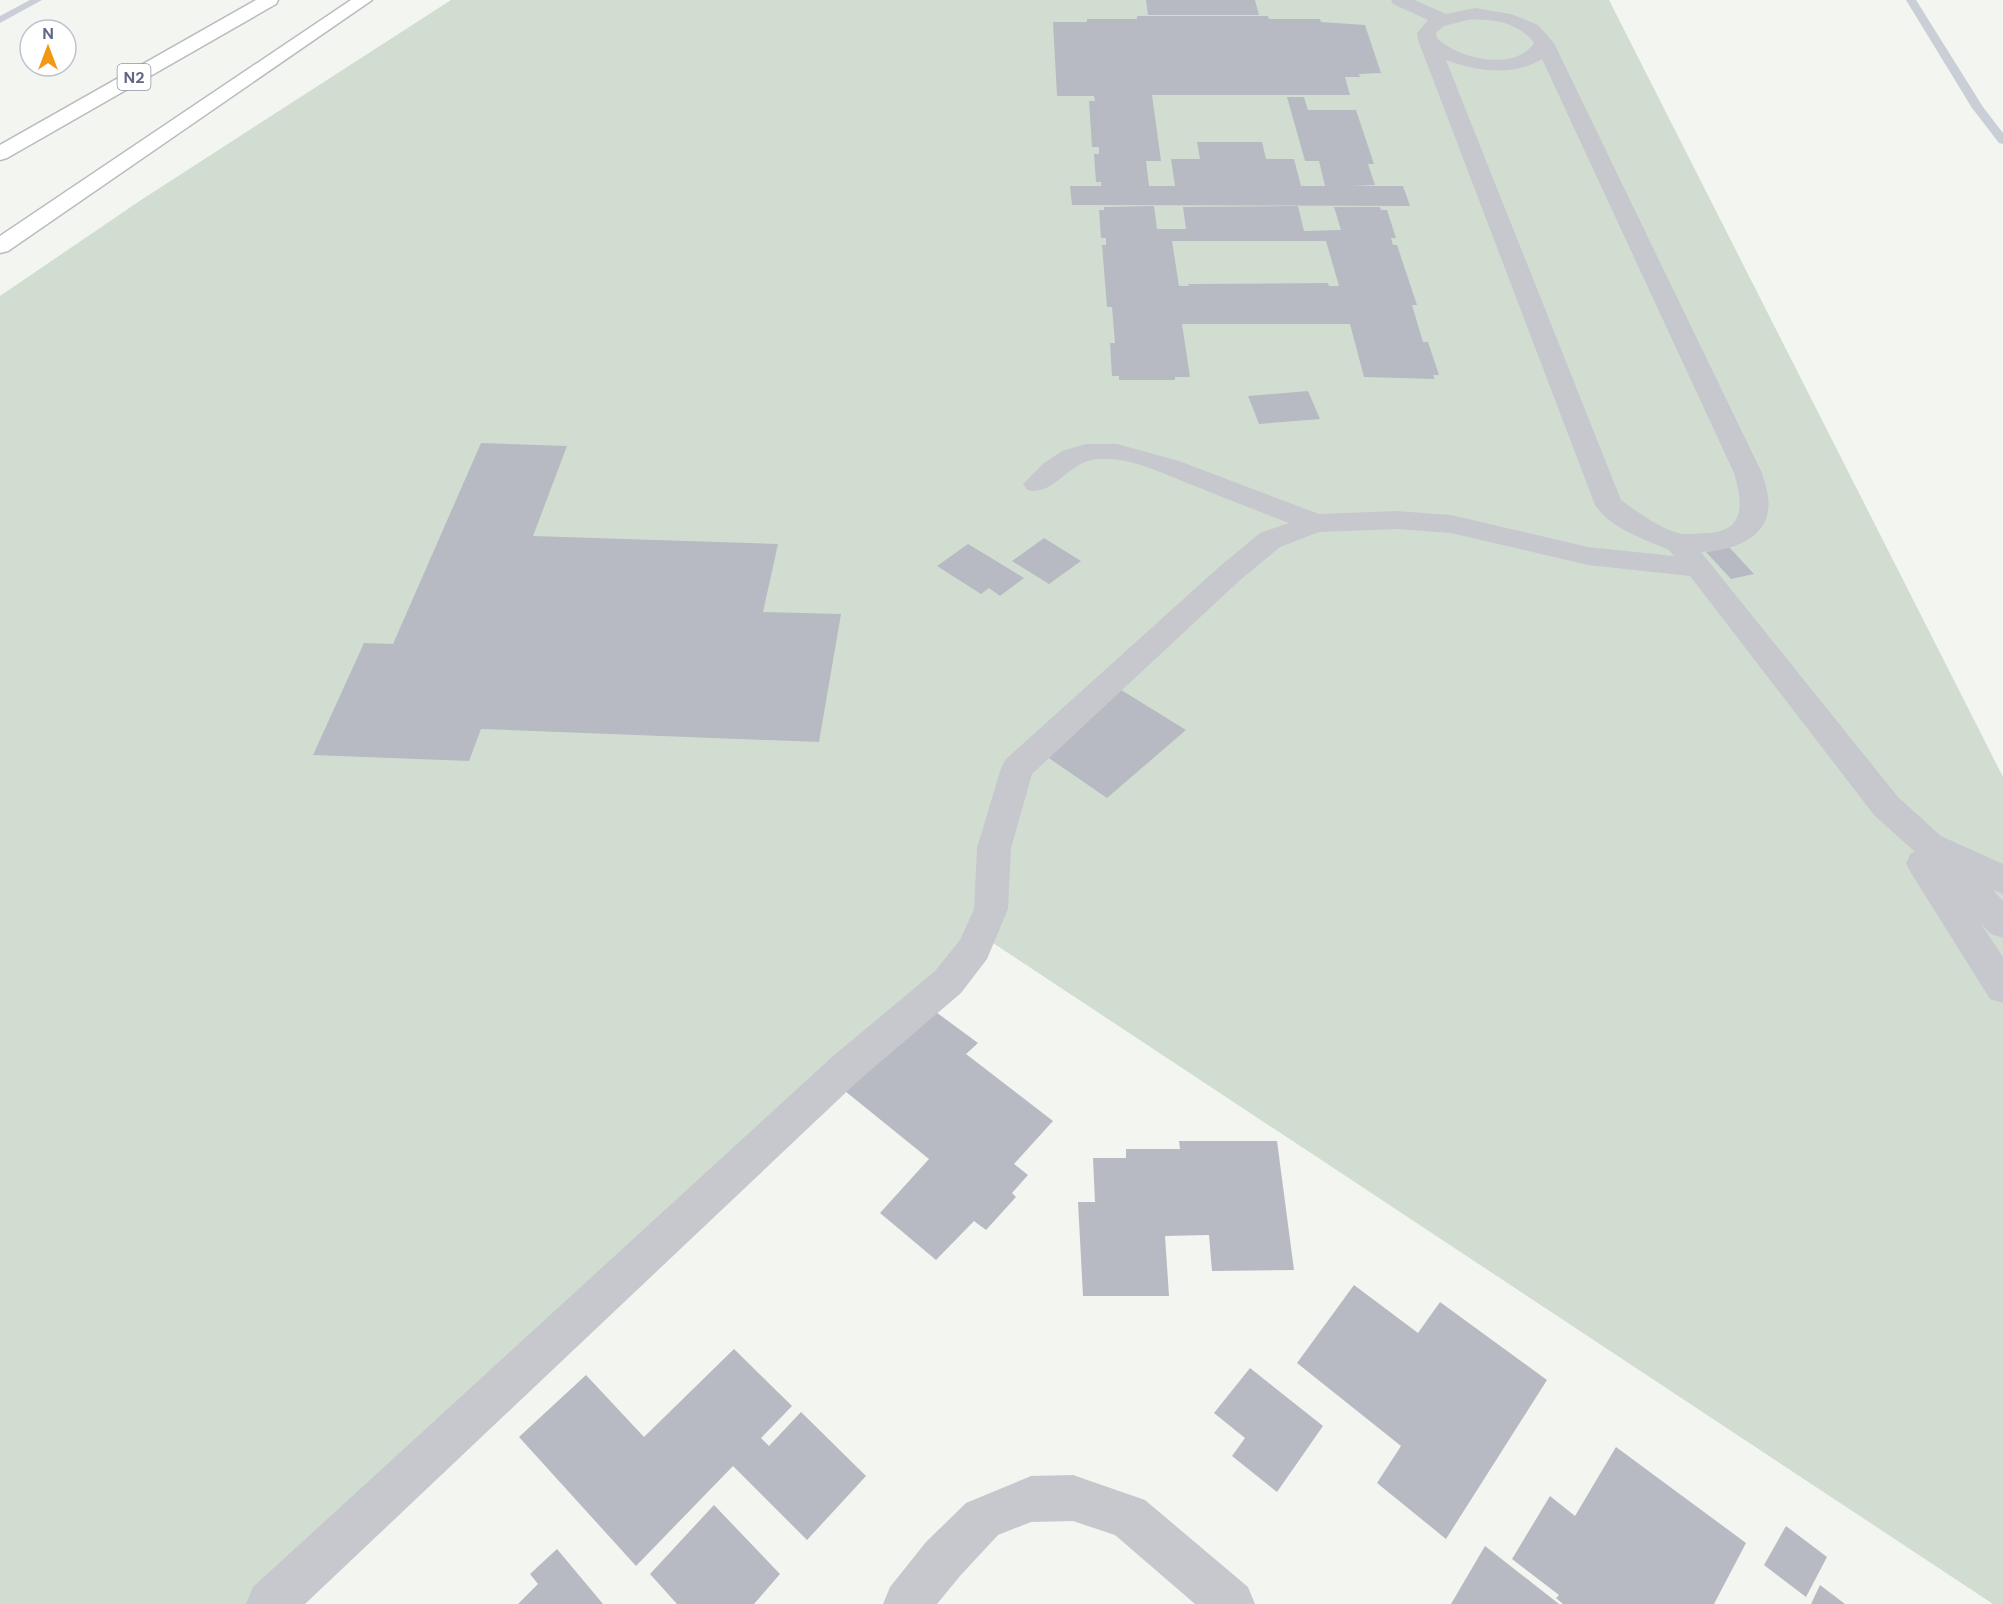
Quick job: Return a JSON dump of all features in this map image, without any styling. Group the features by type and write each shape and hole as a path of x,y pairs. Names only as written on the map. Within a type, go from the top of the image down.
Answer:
{"highway":[{"name":"N2","path":"0,154 269,0"},
{"path":"0,246 363,0"}],"street":[{"path":"1400,0 1442,19"},
{"path":"270,1604 845,1069 948,982 974,949 991,909 994,848 1017,768 1229,574 1270,540 1316,522 1397,520 1452,524 1588,556 1689,555 1740,533 1753,518 1755,497 1748,473 1539,34 1493,8 1442,19 1432,25 1427,32 1428,40 1609,505 1633,523 1689,555 1886,806 2003,988"},
{"path":"1428,40 1435,48 1447,55 1481,64 1500,65 1533,58 1541,51 1544,43"},
{"path":"1037,484 1057,465 1072,457 1084,452 1103,450 1167,466 1316,522"},
{"path":"1886,806 1923,840 2003,924"},
{"path":"1923,840 2003,880"},
{"path":"907,1604 943,1559 982,1519 1031,1499 1073,1498 1129,1516 1231,1604"}],"shaded area":[{"path":"451,0 1609,0 2003,777 2003,1604 1993,1604 990,941 277,1604 0,1604 0,296 141,200"}],"building":[{"path":"1146,0 1255,0 1259,15 1148,15"},
{"path":"1137,16 1268,16 1269,19 1320,19 1321,22 1365,25 1381,73 1345,77 1350,95 1152,95 1161,161 1146,161 1149,186 1175,186 1171,159 1200,159 1197,142 1262,142 1266,159 1294,159 1301,186 1325,186 1319,161 1305,161 1287,97 1304,97 1308,110 1356,110 1374,164 1368,164 1375,185 1352,186 1403,186 1410,206 1072,205 1070,186 1101,186 1101,182 1096,182 1094,154 1099,154 1099,147 1092,147 1089,101 1095,101 1094,96 1057,96 1053,22 1137,19"},
{"path":"1154,206 1157,229 1186,229 1183,207 1298,206 1304,231 1341,230 1334,207 1380,207 1381,210 1387,210 1396,238 1391,238 1393,245 1397,245 1417,305 1412,305 1423,342 1428,342 1439,375 1433,375 1435,379 1364,377 1350,324 1182,324 1190,377 1175,377 1175,380 1119,380 1119,376 1112,376 1110,343 1115,343 1112,307 1107,307 1102,245 1106,245 1106,238 1101,238 1099,210 1104,210 1104,207","holes":["1172,241 1326,241 1339,286 1329,286 1328,283 1188,284 1189,286 1179,286"]},
{"path":"1308,391 1320,419 1259,424 1248,396"},
{"path":"481,443 567,446 533,536 778,544 763,612 841,614 819,742 481,729 469,761 313,755 364,643 393,644"},
{"path":"1044,538 1081,561 1049,584 1012,561"},
{"path":"968,544 1024,578 1000,596 989,588 981,594 937,566"},
{"path":"1729,547 1754,574 1731,579 1706,552"},
{"path":"1118,688 1186,730 1107,798 1040,752"},
{"path":"925,1004 978,1043 966,1054 1053,1121 1014,1164 1028,1175 1012,1193 1016,1197 986,1230 974,1221 936,1260 880,1213 929,1159 845,1091"},
{"path":"1179,1141 1277,1141 1294,1270 1212,1271 1209,1235 1165,1236 1169,1296 1083,1296 1078,1202 1095,1202 1093,1158 1126,1158 1126,1149 1180,1149"},
{"path":"1354,1285 1418,1333 1440,1302 1547,1380 1446,1539 1377,1483 1401,1446 1297,1363"},
{"path":"734,1349 792,1406 761,1438 769,1446 801,1412 866,1476 807,1540 733,1466 636,1566 519,1437 586,1375 644,1437"},
{"path":"1250,1368 1323,1426 1277,1492 1232,1456 1245,1438 1214,1413"},
{"path":"1616,1447 1746,1543 1714,1604 1563,1604 1556,1598 1559,1595 1512,1559 1550,1496 1575,1516"},
{"path":"714,1505 780,1574 754,1604 677,1604 650,1574"},
{"path":"1786,1526 1827,1557 1806,1597 1764,1565"},
{"path":"1485,1546 1559,1604 1451,1604"},
{"path":"557,1549 603,1604 518,1604 538,1584 530,1574"},
{"path":"1820,1585 1845,1604 1811,1604"}],"waterway":[{"path":"0,20 37,0"},
{"path":"1911,0 1978,108 2003,141"}]}
